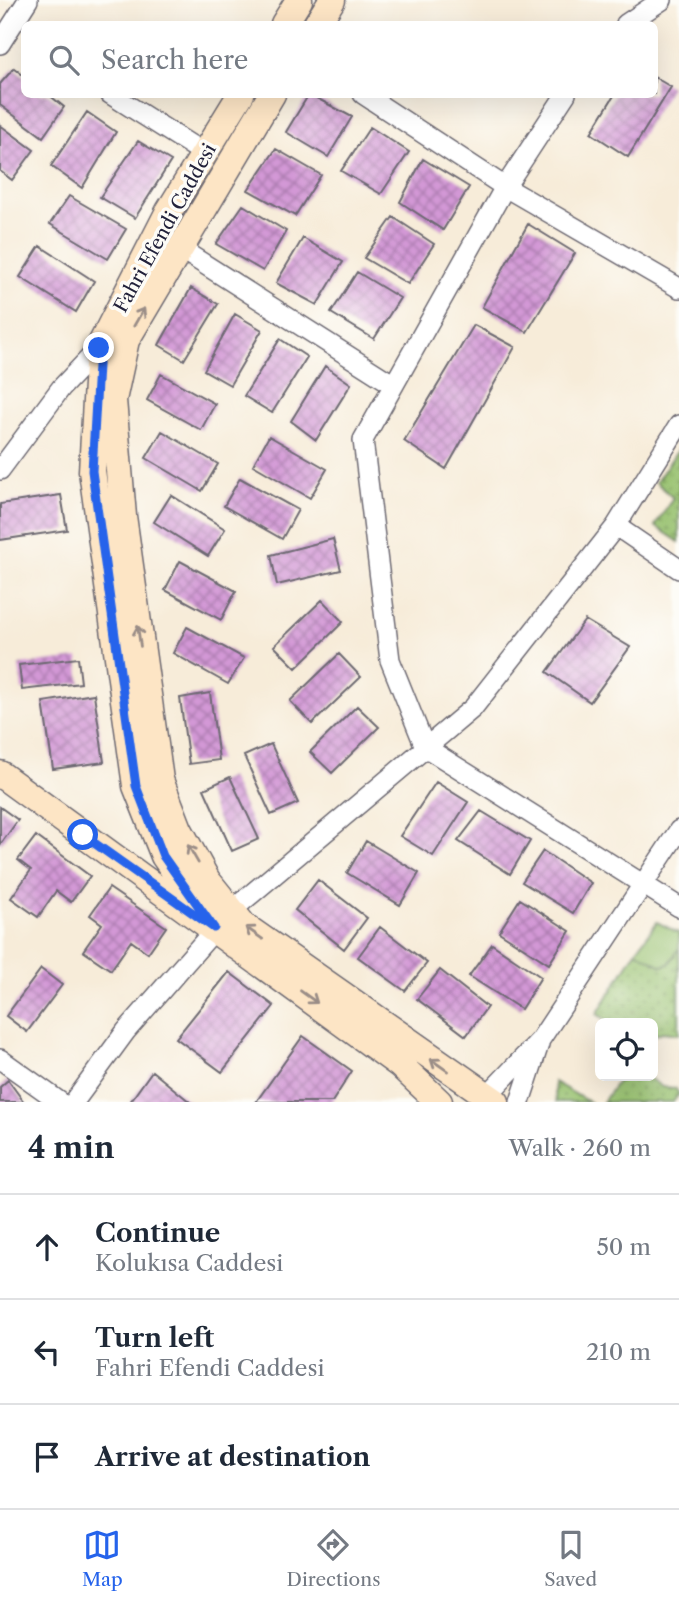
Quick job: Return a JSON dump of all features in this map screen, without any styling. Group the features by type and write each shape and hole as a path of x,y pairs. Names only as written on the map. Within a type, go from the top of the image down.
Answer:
{"street":[{"path":"8,36 28,0"},
{"path":"286,21 299,0"},
{"path":"319,21 332,0"},
{"path":"630,21 662,0"},
{"path":"116,98 205,154"},
{"name":"Fahri Efendi Caddesi","path":"222,920 163,856 136,786 92,471 99,348 169,211 239,98"},
{"name":"Fahri Efendi Caddesi","path":"222,920 178,829 160,780 123,516 113,400 125,340 270,98"},
{"path":"369,98 505,187 679,288"},
{"path":"563,98 505,187 363,440 390,660 425,747 641,886 679,907"},
{"path":"179,248 394,385"},
{"path":"0,470 61,388 99,348"},
{"path":"74,1102 126,1031 222,920 473,708 616,526 679,425"},
{"path":"616,526 679,569"},
{"path":"0,774 222,920 400,1065 439,1102"},
{"path":"222,920 244,926 488,1099 540,1040 679,830"},
{"path":"520,1102 540,1040"},
{"path":"0,1059 60,1102"}],"green space":[{"path":"679,448 679,542 655,526 673,498 656,482"},
{"path":"657,922 679,933 679,948 669,964 662,966 636,951"},
{"path":"679,948 679,1034 658,1034 658,1018 603,1018 597,1014 636,951 662,966 669,964"},
{"path":"618,1081 653,1081 662,1087 675,1088 679,1094 673,1102 603,1102"},
{"path":"554,1082 589,1102 556,1102"}],"building":[{"path":"14,68 21,74 21,98 53,98 64,107 43,137 0,105 0,84"},
{"path":"658,79 671,87 628,157 591,133 613,98 658,98"},
{"path":"307,98 316,98 352,117 328,157 286,132"},
{"path":"87,112 116,132 82,188 51,166"},
{"path":"0,125 34,150 12,180 0,171"},
{"path":"370,127 409,152 381,194 341,171"},
{"path":"138,141 171,161 135,218 100,197"},
{"path":"276,149 321,175 295,216 248,190"},
{"path":"423,159 469,187 443,230 400,202"},
{"path":"69,196 126,229 108,259 50,224"},
{"path":"243,205 286,231 263,271 216,244"},
{"path":"393,217 434,244 408,284 364,258"},
{"path":"528,224 575,253 527,332 482,307"},
{"path":"303,238 343,262 317,305 276,283"},
{"path":"40,246 94,281 76,312 20,277"},
{"path":"357,272 400,298 374,339 331,313"},
{"path":"191,288 218,304 184,360 159,345"},
{"path":"235,314 262,330 230,385 204,370"},
{"path":"474,325 515,347 446,469 404,441"},
{"path":"280,339 307,357 272,413 244,396"},
{"path":"325,366 351,384 316,440 291,421"},
{"path":"161,374 215,404 201,430 147,400"},
{"path":"162,431 218,464 202,491 146,458"},
{"path":"269,436 327,469 310,498 253,465"},
{"path":"240,478 298,510 282,539 224,506"},
{"path":"61,495 67,530 0,540 0,504"},
{"path":"171,495 225,529 208,556 154,522"},
{"path":"333,539 341,570 277,585 271,555"},
{"path":"180,561 236,591 221,620 165,590"},
{"path":"322,600 343,622 296,668 274,646"},
{"path":"585,620 630,647 590,702 547,672"},
{"path":"187,627 244,658 228,684 173,653"},
{"path":"339,654 361,677 312,724 290,701"},
{"path":"78,658 81,683 22,690 19,665"},
{"path":"210,693 219,760 189,764 180,698"},
{"path":"94,694 104,762 53,769 43,702"},
{"path":"357,706 379,727 332,773 310,752"},
{"path":"271,744 298,803 271,815 244,756"},
{"path":"230,777 259,839 232,851 204,789"},
{"path":"436,782 468,802 433,856 400,836"},
{"path":"0,807 18,820 0,845"},
{"path":"481,811 530,841 510,874 458,841"},
{"path":"36,836 90,876 71,902 56,891 38,917 11,898 31,870 18,860"},
{"path":"366,841 419,873 400,905 347,873"},
{"path":"543,851 591,883 573,913 522,882"},
{"path":"318,880 367,918 344,949 295,910"},
{"path":"109,888 166,927 148,953 131,941 111,970 83,951 102,924 90,915"},
{"path":"520,899 570,931 549,964 499,932"},
{"path":"380,927 427,963 405,991 358,957"},
{"path":"492,944 541,977 521,1009 469,976"},
{"path":"41,969 62,985 27,1032 6,1016"},
{"path":"440,970 487,1007 466,1036 417,999"},
{"path":"229,972 274,1006 222,1072 176,1038"},
{"path":"303,1036 352,1071 332,1102 256,1102"},
{"path":"152,1071 190,1102 130,1102"},
{"path":"8,1080 24,1102 0,1102 0,1087"}],"route":[{"path":"83,835 214,928 163,856 136,786 117,666 92,471 99,348"}]}
